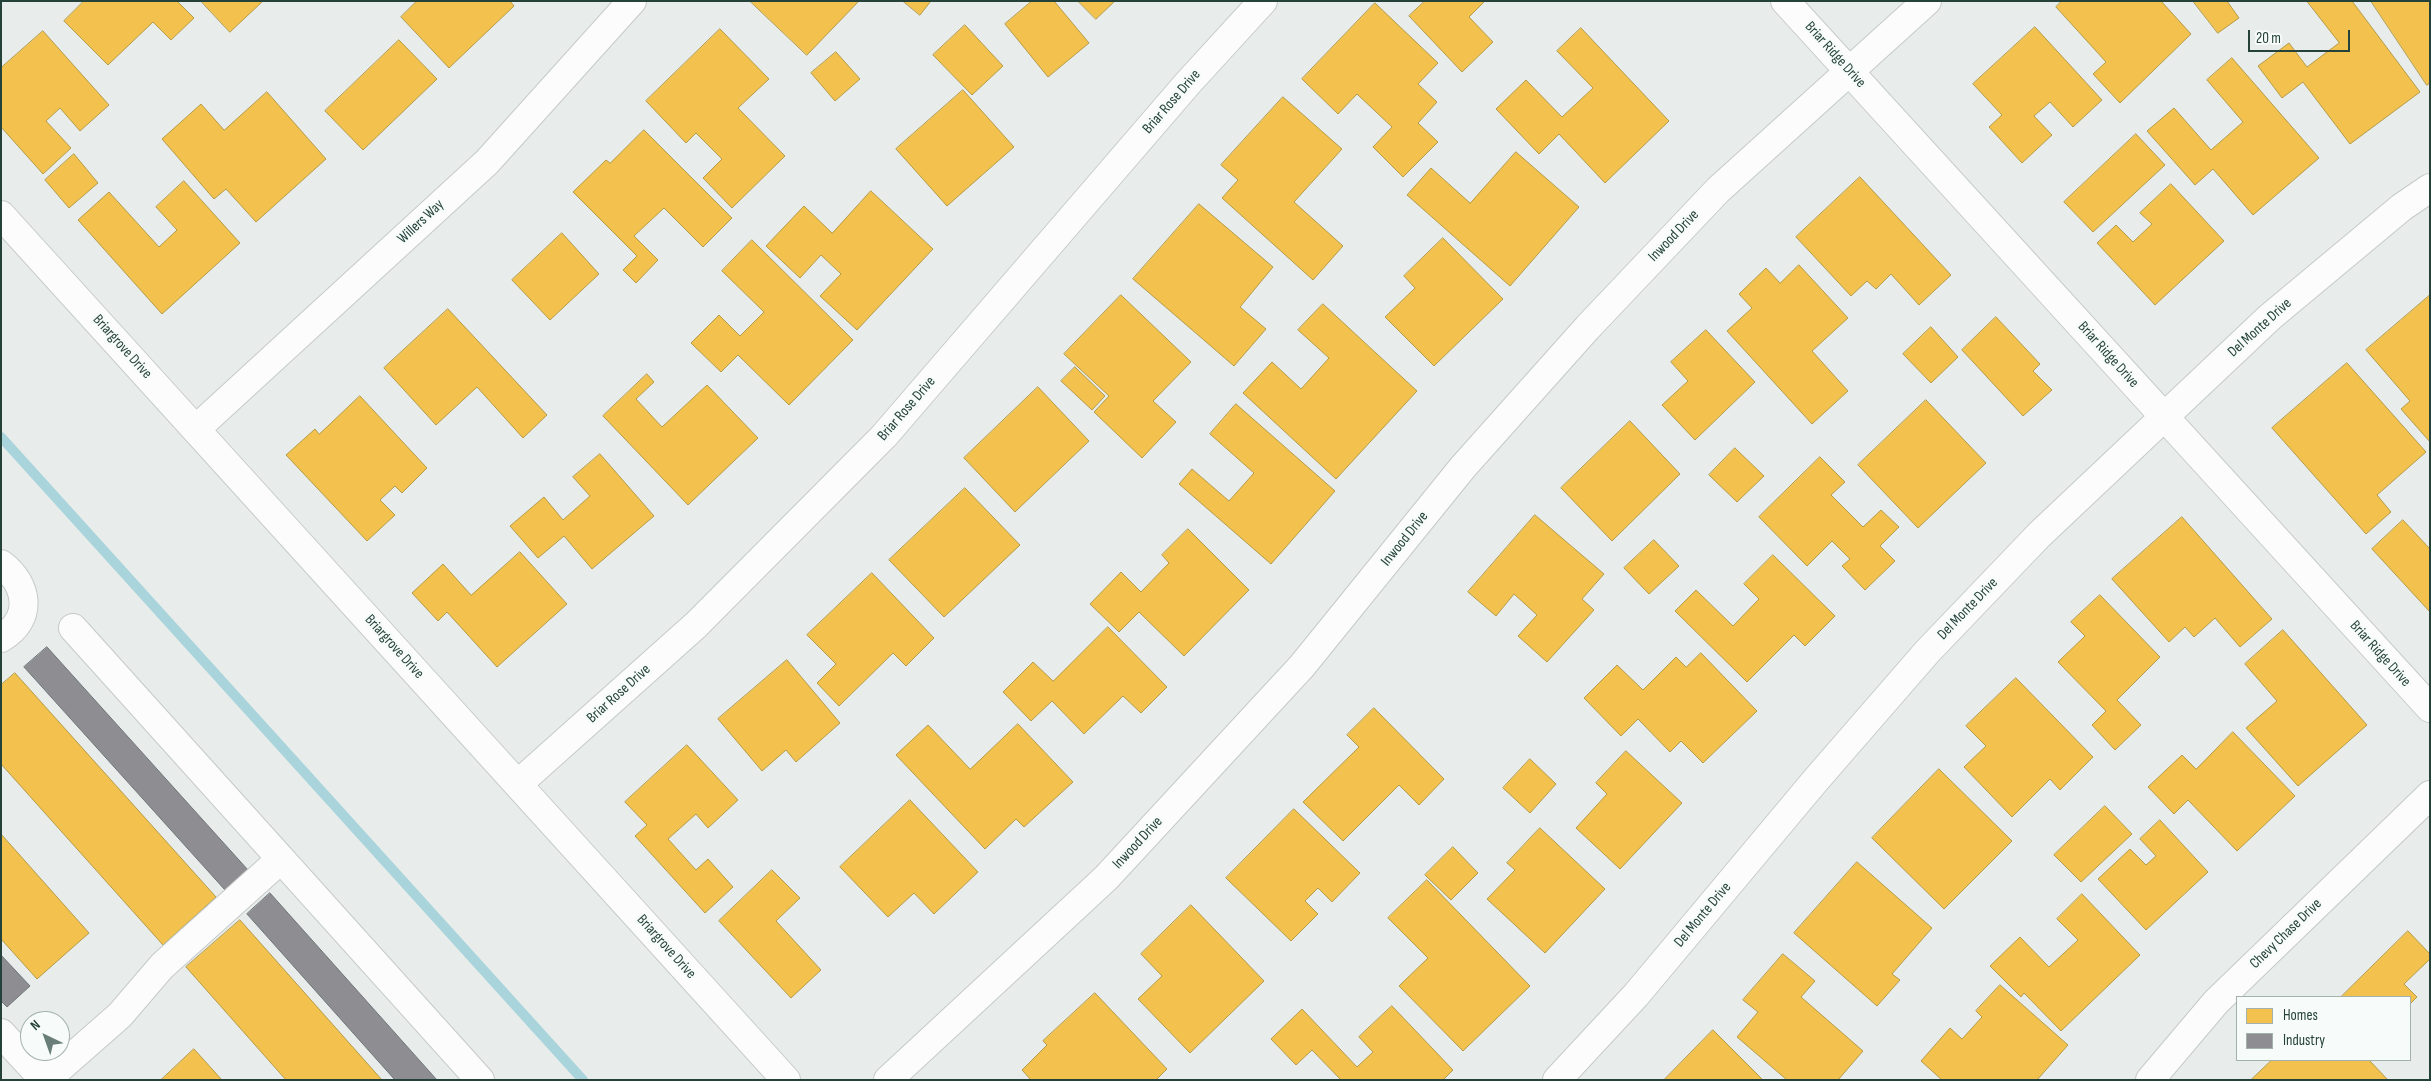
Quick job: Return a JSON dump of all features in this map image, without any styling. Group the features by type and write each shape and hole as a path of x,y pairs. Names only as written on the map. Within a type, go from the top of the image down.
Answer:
{"street":[{"name":"Willers Way","path":"196,429 487,162 632,1"},
{"name":"Briar Rose Drive","path":"518,784 696,625 884,436 1188,83 1263,1"},
{"name":"Briar Ridge Drive","path":"1785,1 2430,708"},
{"name":"Inwood Drive","path":"888,1080 1106,878 1302,666 1463,467 1588,327 1718,190 1927,1"},
{"name":"Del Monte Drive","path":"1557,1080 1636,995 1814,781 1927,652 2039,535 2270,316 2402,207 2430,188"},
{"name":"Briargrove Drive","path":"1,215 786,1080"},
{"path":"1,564 12,572 20,583 24,596 23,610 18,623 1,638"},
{"path":"73,628 480,1080"},
{"name":"Chevy Chase Drive","path":"2150,1080 2216,1002 2430,794"},
{"path":"1,1032 45,1080 120,1016 162,966 281,859"}],"building: Homes":[{"path":"84,1 177,1 194,18 171,40 153,22 108,65 64,21"},
{"path":"201,1 261,1 262,2 230,32"},
{"path":"417,1 510,1 514,6 449,68 401,17"},
{"path":"750,1 859,1 807,55"},
{"path":"903,1 931,1 920,15"},
{"path":"1032,1 1054,1 1089,43 1048,77 1005,24"},
{"path":"1078,1 1115,1 1096,19"},
{"path":"1425,1 1485,1 1469,17 1493,42 1462,72 1409,16"},
{"path":"2062,1 2161,1 2191,34 2120,103 2093,74 2106,62 2056,7"},
{"path":"2193,1 2227,1 2239,18 2218,33"},
{"path":"2307,1 2352,1 2420,92 2350,144 2303,82 2282,98 2258,66 2289,43 2307,67 2339,43"},
{"path":"2371,1 2430,1 2430,83 2427,85"},
{"path":"1375,3 1438,63 1418,84 1437,102 1418,123 1438,142 1403,177 1373,147 1392,127 1357,94 1338,114 1302,79"},
{"path":"965,25 1003,66 972,95 933,55"},
{"path":"2035,27 2102,100 2073,127 2050,102 2034,116 2052,135 2022,163 1989,127 2002,115 1973,84"},
{"path":"1581,28 1669,121 1605,183 1559,134 1539,154 1496,109 1526,80 1562,117 1593,88 1557,51"},
{"path":"720,29 769,79 738,108 785,156 732,208 703,178 722,159 696,133 686,143 646,101"},
{"path":"43,31 109,105 80,131 60,108 46,121 71,148 43,174 1,127 1,68"},
{"path":"399,40 437,79 363,150 325,111"},
{"path":"836,52 860,79 835,101 811,73"},
{"path":"2232,58 2319,158 2253,215 2213,169 2195,185 2147,131 2174,108 2211,150 2243,122 2207,80"},
{"path":"963,90 1014,147 947,206 896,149"},
{"path":"267,92 326,159 256,222 226,189 214,199 162,139 201,104 224,130"},
{"path":"1283,97 1342,149 1294,202 1343,246 1313,280 1222,198 1238,180 1221,165"},
{"path":"644,130 732,218 703,247 664,208 634,236 658,260 636,283 623,270 637,256 573,192 606,160 610,163"},
{"path":"2136,134 2165,165 2093,232 2064,202"},
{"path":"1516,152 1579,207 1510,286 1407,195 1431,168 1470,203"},
{"path":"74,154 98,183 69,208 45,180"},
{"path":"1860,177 1951,275 1919,305 1891,274 1876,289 1867,281 1851,296 1796,237"},
{"path":"184,181 240,243 162,314 78,220 109,192 159,247 177,230 156,207"},
{"path":"2171,184 2224,241 2155,305 2097,243 2116,225 2133,242 2152,224 2140,213"},
{"path":"871,191 933,249 857,330 820,296 841,274 821,255 800,278 766,246 804,206 832,233"},
{"path":"1199,204 1273,267 1240,307 1266,329 1234,366 1133,279"},
{"path":"562,233 599,274 550,320 512,280"},
{"path":"1443,238 1503,299 1434,366 1385,317 1415,288 1404,276"},
{"path":"752,240 853,340 789,405 738,355 721,372 691,343 719,315 740,336 764,312 722,271"},
{"path":"1799,265 1848,318 1812,351 1848,391 1812,424 1727,331 1752,308 1739,294 1766,268 1780,283"},
{"path":"1121,295 1191,362 1153,401 1176,422 1142,458 1094,412 1109,396 1064,354"},
{"path":"2430,295 2430,442 2401,409 2410,401 2366,350"},
{"path":"1323,304 1417,391 1336,479 1243,393 1272,362 1301,389 1329,358 1298,330"},
{"path":"448,309 547,415 523,438 477,387 436,425 384,368"},
{"path":"1996,317 2040,364 2033,371 2052,390 2023,416 1962,350"},
{"path":"1931,327 1958,357 1931,383 1903,354"},
{"path":"1706,330 1755,382 1695,440 1662,405 1688,381 1671,362"},
{"path":"2347,363 2426,452 2377,495 2391,512 2366,534 2272,428"},
{"path":"1075,367 1105,396 1092,410 1061,381"},
{"path":"647,374 654,382 636,399 662,427 707,385 758,438 688,505 603,416"},
{"path":"1038,387 1089,441 1015,512 964,458"},
{"path":"360,396 427,468 402,493 395,486 380,500 395,515 367,541 286,455 315,429 319,434"},
{"path":"1926,400 1986,463 1918,528 1858,465"},
{"path":"1236,404 1335,491 1271,564 1179,484 1192,469 1229,501 1254,473 1210,434"},
{"path":"1630,421 1680,474 1612,541 1561,488"},
{"path":"1735,448 1764,476 1737,502 1709,475"},
{"path":"600,454 654,516 592,569 564,536 538,558 510,526 544,497 563,520 590,496 573,477"},
{"path":"1820,457 1845,482 1831,495 1863,527 1881,510 1899,527 1880,546 1895,561 1865,590 1842,566 1850,559 1832,541 1807,566 1759,517"},
{"path":"965,488 1020,545 944,617 889,560"},
{"path":"1535,515 1604,574 1582,599 1594,610 1547,662 1518,636 1537,615 1514,594 1496,616 1468,592"},
{"path":"2182,517 2272,619 2240,647 2215,618 2194,637 2185,627 2169,642 2112,579"},
{"path":"2403,520 2430,549 2430,612 2372,549"},
{"path":"1188,529 1249,590 1184,656 1139,612 1119,632 1090,604 1121,572 1141,592 1169,563 1162,555"},
{"path":"1654,540 1679,566 1649,594 1624,568"},
{"path":"520,552 567,604 497,667 447,612 438,621 412,593 443,564 471,595"},
{"path":"1773,555 1835,616 1805,646 1794,635 1747,682 1675,611 1696,590 1733,626 1759,599 1744,584"},
{"path":"872,573 934,638 906,666 893,653 839,706 817,683 836,664 807,635"},
{"path":"2100,595 2160,657 2117,700 2141,725 2115,750 2092,725 2106,711 2058,662 2085,636 2071,622"},
{"path":"1108,627 1167,687 1141,713 1123,696 1084,734 1052,701 1031,721 1003,692 1033,662 1053,681"},
{"path":"2283,630 2367,725 2298,786 2246,728 2277,701 2245,664"},
{"path":"1701,653 1757,711 1703,763 1681,741 1670,752 1638,719 1621,736 1584,698 1617,665 1643,690 1676,657 1686,667"},
{"path":"787,660 840,723 796,762 786,750 762,771 718,719"},
{"path":"15,673 216,897 163,945 1,764 1,685"},
{"path":"2016,678 2093,757 2060,790 2050,779 2012,817 1964,767 1986,746 1966,726"},
{"path":"1374,708 1444,779 1419,805 1399,785 1343,841 1303,802 1359,747 1347,735"},
{"path":"1018,724 1073,782 1024,827 1016,819 985,849 896,755 928,725 970,769"},
{"path":"2233,732 2295,796 2237,851 2188,800 2174,814 2148,787 2182,755 2196,769"},
{"path":"687,745 738,800 708,828 696,814 668,839 696,870 708,859 733,887 705,913 635,836 647,825 625,802"},
{"path":"1626,751 1682,803 1620,869 1576,828 1607,794 1596,783"},
{"path":"1530,759 1556,784 1530,813 1503,788"},
{"path":"1939,769 2012,841 1944,909 1872,838"},
{"path":"910,800 978,872 934,914 914,893 888,917 840,867"},
{"path":"2105,806 2132,834 2081,882 2054,855"},
{"path":"1294,809 1360,873 1332,902 1318,888 1305,901 1318,914 1291,941 1226,878"},
{"path":"2160,820 2208,872 2146,930 2098,879 2130,849 2146,865 2156,856 2140,839"},
{"path":"1540,828 1605,889 1545,953 1487,899 1515,870 1507,863"},
{"path":"1,834 89,933 37,979 1,939"},
{"path":"1453,847 1478,873 1451,900 1425,875"},
{"path":"1857,862 1932,928 1892,974 1900,980 1877,1006 1794,933"},
{"path":"772,870 800,898 776,921 821,970 791,998 719,921"},
{"path":"1427,880 1530,986 1463,1051 1399,986 1428,958 1388,918"},
{"path":"2082,894 2140,955 2061,1031 2024,993 2021,997 1990,966 2020,937 2049,967 2078,940 2057,919"},
{"path":"1191,905 1264,981 1190,1053 1138,999 1162,976 1141,954"},
{"path":"240,920 382,1080 286,1080 186,967"},
{"path":"2408,931 2430,954 2430,959 2404,984 2417,997 2411,1003 2411,996 2342,996"},
{"path":"1783,954 1815,981 1801,997 1863,1051 1838,1080 1787,1080 1737,1037 1758,1012 1743,1000"},
{"path":"2000,985 2068,1045 2037,1080 1942,1080 1921,1061 1950,1028 1962,1039 1982,1017 1976,1011"},
{"path":"1095,993 1167,1069 1156,1080 1031,1080 1022,1070 1047,1045 1043,1041"},
{"path":"1392,1006 1453,1070 1443,1080 1341,1080 1312,1050 1296,1065 1271,1039 1302,1009 1357,1067 1373,1052 1359,1037"},
{"path":"1713,1030 1763,1080 1664,1080"},
{"path":"194,1049 222,1080 161,1080"},
{"path":"2271,1061 2370,1061 2388,1080 2251,1080"}],"building: Industry":[{"path":"47,647 248,870 225,890 24,667"},
{"path":"270,893 437,1080 395,1080 247,914"},
{"path":"1,955 30,986 7,1007 1,1001"}],"waterway":[{"path":"1,437 583,1080"}]}
